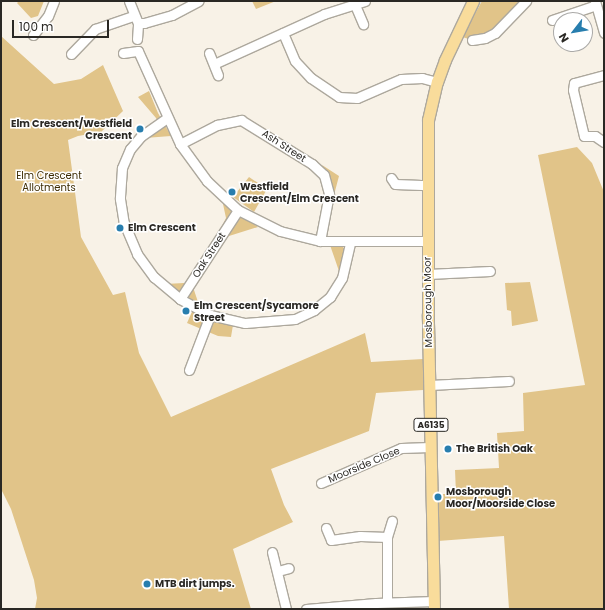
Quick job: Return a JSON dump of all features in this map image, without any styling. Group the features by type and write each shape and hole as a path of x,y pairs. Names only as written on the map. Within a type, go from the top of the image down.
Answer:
{"main road":[{"name":"Mosborough Moor","path":"434,605 429,385 428,120 437,82 472,2"}],"street":[{"path":"33,35 48,16 54,1"},
{"path":"129,1 136,19 136,44 167,118 180,144 207,181 238,210 280,231 320,241 428,241"},
{"path":"71,54 95,29 136,19 172,15 198,1"},
{"path":"214,64 324,14 365,1"},
{"path":"472,40 485,38 495,33 526,1"},
{"path":"552,20 595,3 604,33"},
{"path":"355,5 363,24"},
{"path":"283,33 295,61 311,78 339,97 357,98 401,79 422,78 437,82"},
{"path":"123,53 136,44"},
{"path":"209,53 218,75"},
{"path":"604,76 574,83 573,90 584,136 595,136 604,142"},
{"path":"167,118 141,136 130,149 122,168 120,199 124,224 137,254 154,277 180,299 210,315 245,323 261,324 295,319 311,312 330,297 342,278 350,242"},
{"name":"Ash Street","path":"180,144 217,125 241,120 312,164 324,175 329,194 320,241"},
{"path":"391,178 395,184 428,185"},
{"name":"Oak Street","path":"180,299 238,210"},
{"path":"428,274 490,271"},
{"path":"189,370 210,315"},
{"path":"429,385 508,381"},
{"name":"Moorside Close","path":"321,483 401,448 430,447"},
{"path":"387,602 387,537 392,520"},
{"path":"326,528 330,540 360,536 387,537"},
{"path":"272,552 278,571 286,609"},
{"path":"278,571 289,568"},
{"path":"306,609 346,607 387,602 434,605"}],"green space":[{"path":"19,1 44,1 38,16 31,18 17,3"},
{"path":"252,1 276,1 256,9"},
{"path":"482,1 520,1 492,34 469,39 462,37"},
{"name":"Elm Crescent Allotments","path":"1,36 54,84 81,79 103,65 123,111 101,132 78,136 68,140 81,237 113,295 125,292 139,353 171,417 365,333 371,362 423,359 423,390 376,393 369,431 271,469 284,505 293,522 233,549 251,609 35,609 37,598 34,580 11,509 1,489"},
{"path":"149,91 158,113 171,136 145,138 159,126 156,118 138,97"},
{"path":"577,147 592,163 604,192 604,609 509,609 504,536 438,541 437,494 456,494 455,470 499,468 497,433 524,431 523,393 585,385 538,155"},
{"path":"322,165 339,176 334,195 328,175"},
{"path":"249,177 267,189 254,212 233,197"},
{"path":"223,204 226,204 258,227 229,236 220,230 226,218"},
{"path":"330,245 343,247 345,250 340,274"},
{"path":"530,282 538,321 512,326 511,311 507,310 505,283"},
{"path":"184,283 193,287 198,302 213,309 217,320 233,325 231,337 218,336 187,323 195,305 165,284"}],"place":[{"name":"Elm Crescent/Westfield Crescent","path":"140,129"},
{"name":"Westfield Crescent/Elm Crescent","path":"232,192"},
{"name":"Elm Crescent","path":"120,228"},
{"name":"Elm Crescent/Sycamore Street","path":"186,311"},
{"name":"The British Oak","path":"448,449"},
{"name":"Mosborough Moor/Moorside Close","path":"438,497"},
{"name":"MTB dirt jumps.","path":"147,584"}]}
